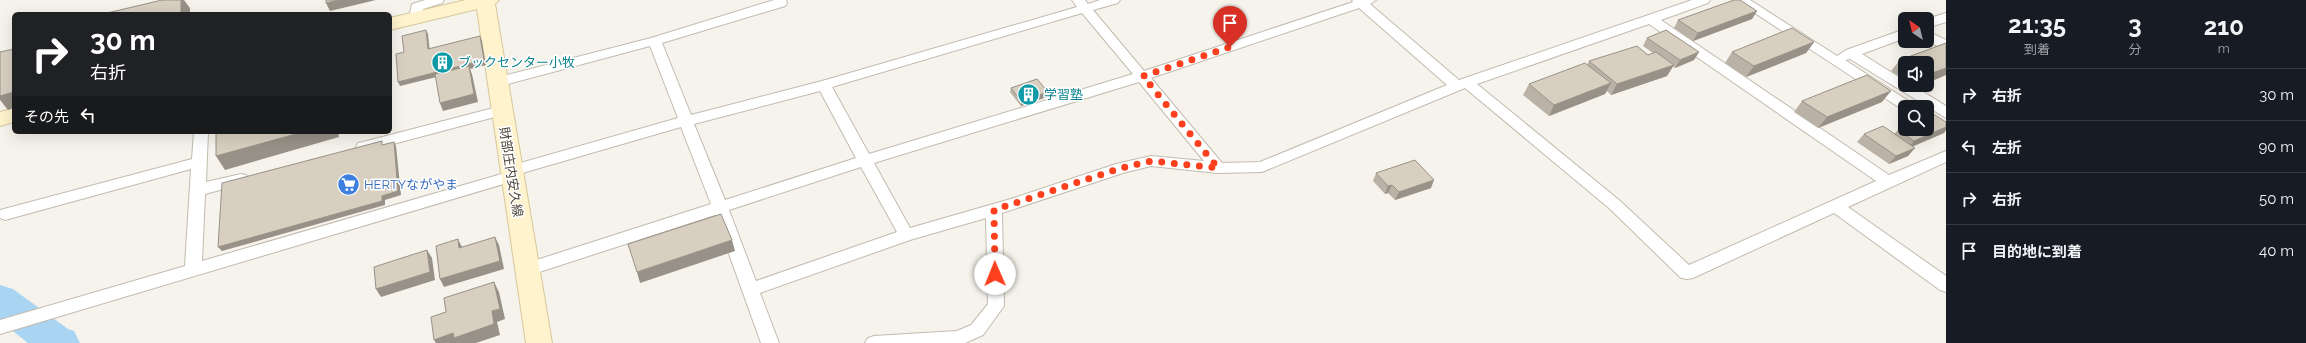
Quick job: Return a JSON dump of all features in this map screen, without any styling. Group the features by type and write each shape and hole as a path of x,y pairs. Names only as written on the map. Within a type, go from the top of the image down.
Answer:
{"main road":[{"path":"392,24 487,0"},
{"name":"財部庄内安久線","path":"487,0 497,82 539,343"},
{"path":"0,119 12,116"}],"street":[{"path":"415,18 417,7 438,0"},
{"path":"0,327 686,122 824,85 1081,4 1114,0"},
{"path":"750,290 906,235 994,210 1121,168 1151,161 1218,168 1262,167 1462,84 1704,0"},
{"path":"1741,0 1898,101"},
{"path":"497,82 655,41 784,1"},
{"path":"527,270 866,160 1143,76 1363,1 1462,84 1614,204 1687,273 1946,156"},
{"path":"1081,4 1143,76 1218,168"},
{"path":"1934,21 1946,17"},
{"path":"1651,18 1888,182"},
{"path":"1834,60 1898,36"},
{"path":"1934,39 1946,46"},
{"path":"655,41 720,207 770,343"},
{"path":"1851,53 1946,113"},
{"path":"824,85 906,235"},
{"path":"349,150 502,111"},
{"path":"193,269 201,134"},
{"path":"5,214 199,162"},
{"path":"197,190 258,174"},
{"path":"1836,206 1946,285"},
{"path":"874,343 958,338 977,330 996,306 994,210"}],"building":[{"path":"162,0 181,0 181,12 111,12"},
{"path":"326,0 339,0 326,3"},
{"path":"1734,0 1740,0 1757,11 1698,33 1678,20"},
{"path":"1792,28 1814,42 1754,66 1732,52"},
{"name":"ブックセンター小牧","path":"426,30 428,49 480,36 484,60 398,82 396,54 404,52 402,36"},
{"path":"1666,30 1699,52 1680,60 1647,38"},
{"path":"1946,43 1946,68 1934,72 1934,56 1911,56"},
{"path":"1637,46 1648,55 1656,52 1674,65 1617,84 1589,61"},
{"path":"12,49 12,93 0,96 0,52"},
{"path":"1585,63 1611,83 1554,105 1529,84"},
{"path":"469,66 474,94 440,103 435,74"},
{"path":"1867,75 1891,91 1827,117 1802,101"},
{"name":"学習塾","path":"1037,79 1048,92 1021,101 1011,88"},
{"path":"1934,114 1946,122 1946,127 1934,132"},
{"path":"1883,126 1915,148 1896,156 1864,134"},
{"path":"216,134 296,134 216,156"},
{"path":"1907,136 1925,136 1914,141"},
{"path":"382,141 382,145 394,142 398,191 382,196 382,201 218,247 222,183"},
{"path":"1415,160 1434,180 1399,192 1392,185 1388,186 1376,173"},
{"path":"721,214 732,240 637,272 628,244"},
{"path":"495,237 500,261 440,279 436,246 458,239 459,248"},
{"path":"427,250 430,272 376,289 374,267"},
{"path":"494,282 500,309 492,311 494,324 454,338 453,333 434,340 431,317 446,312 444,298"}],"waterway":[{"path":"0,300 54,341 60,343"}],"place":[{"name":"ブックセンター小牧","path":"442,62"},
{"name":"学習塾","path":"1029,94"},
{"name":"HERTYながやま","path":"349,184"}],"route":[{"path":"995,274 994,210 1121,168 1151,161 1218,168 1143,76 1230,47"}]}
